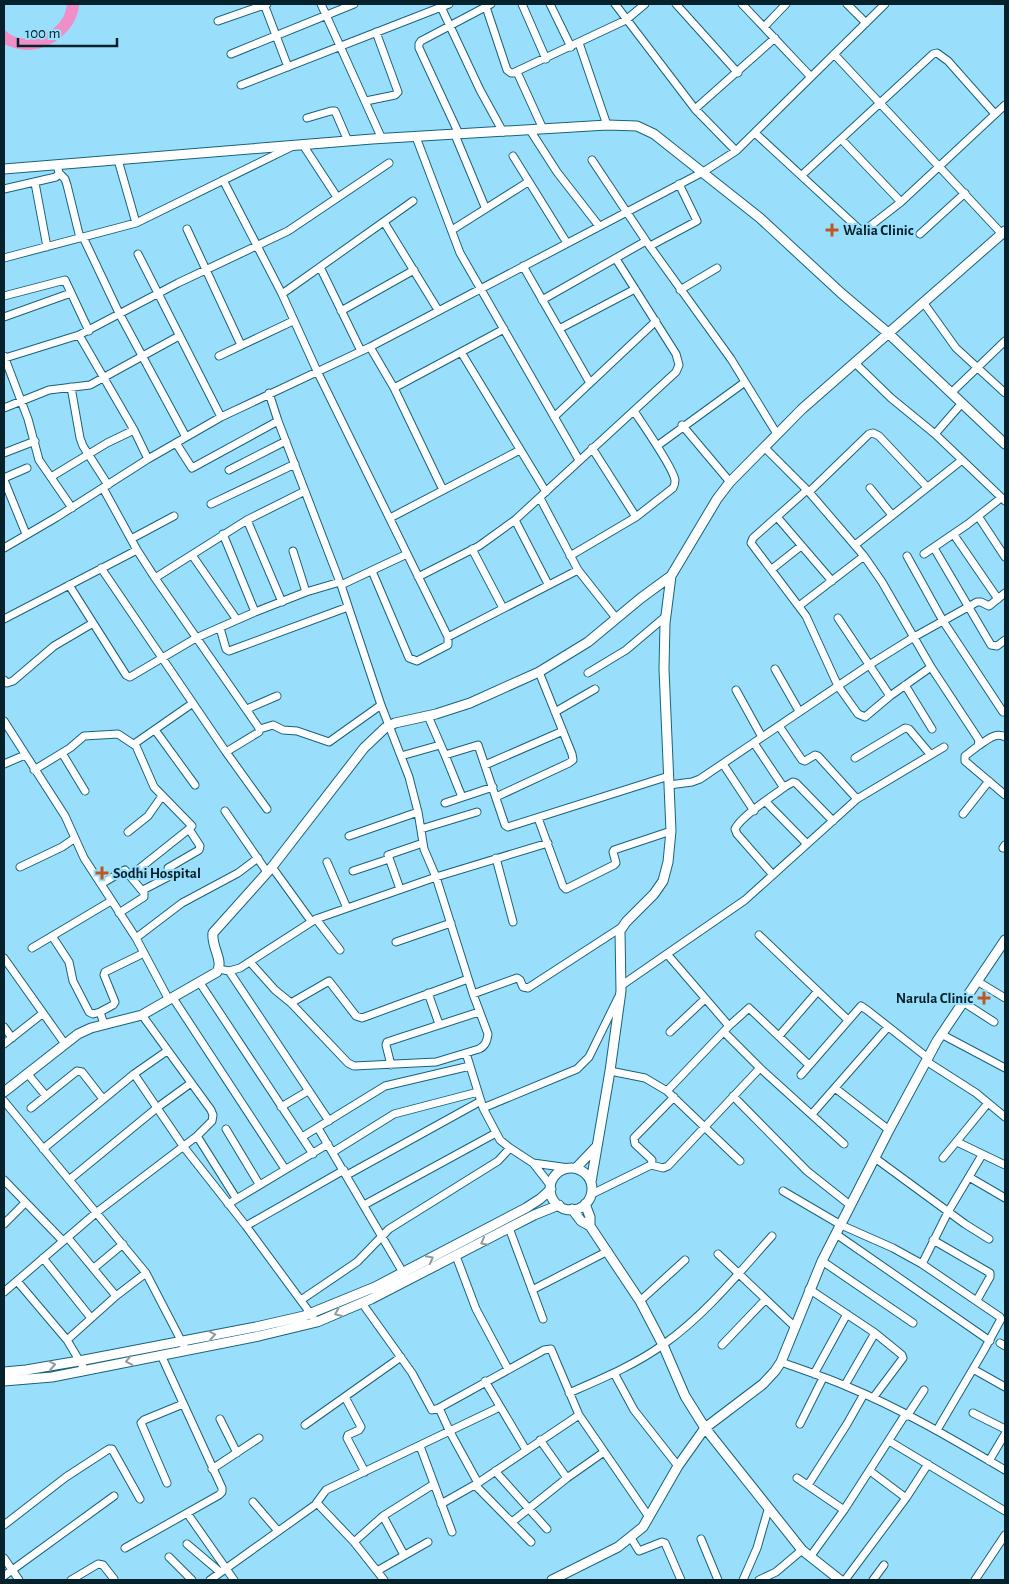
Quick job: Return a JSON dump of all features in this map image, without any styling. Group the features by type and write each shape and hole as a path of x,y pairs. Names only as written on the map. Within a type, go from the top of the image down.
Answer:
{"street":[{"path":"218,21 265,4 275,36 288,67"},
{"path":"321,4 382,139"},
{"path":"231,54 354,4"},
{"path":"241,85 449,4"},
{"path":"522,4 546,59"},
{"path":"550,4 571,47"},
{"path":"615,4 696,109 736,151"},
{"path":"485,208 457,134 419,48 421,41 487,5 507,70 511,73 546,59 626,20 645,4"},
{"path":"676,4 738,73"},
{"path":"742,4 811,77"},
{"path":"764,27 786,4"},
{"path":"847,4 866,23"},
{"path":"4,548 72,508 148,459 222,417 269,393 370,347 703,172 736,151 885,4"},
{"path":"441,7 480,90 503,132"},
{"path":"366,101 395,95 398,92 376,32"},
{"path":"696,109 775,38"},
{"path":"579,43 607,125"},
{"path":"802,175 930,56 937,53 948,61 995,114"},
{"path":"329,1121 219,962 213,934 270,870 364,748 389,726 470,703 539,672 588,642 671,576 730,482 802,409 1004,232 964,193 834,54"},
{"path":"517,72 543,129"},
{"path":"755,133 862,230 868,229 901,202 1005,104"},
{"path":"307,118 335,111 348,141"},
{"path":"4,169 58,168 118,160 348,141 632,125 646,129 760,218 841,293 888,333 1005,444"},
{"path":"530,130 557,172 599,226"},
{"path":"416,137 460,253 579,460"},
{"path":"841,139 901,202"},
{"path":"4,258 136,223 298,145"},
{"path":"298,145 337,197"},
{"path":"513,156 567,243"},
{"path":"118,160 136,223"},
{"path":"592,160 680,290 713,333 777,434"},
{"path":"72,508 39,460 35,441 4,357 89,331 119,313 288,231 388,163"},
{"path":"4,189 56,177 58,168"},
{"path":"58,168 65,179 82,237 119,313 186,437"},
{"path":"223,180 282,294 317,371 448,637 449,644 417,661 411,660 372,571"},
{"path":"452,230 528,182"},
{"path":"35,183 47,247"},
{"path":"542,300 616,259 697,222 679,184"},
{"path":"920,234 964,193"},
{"path":"282,294 412,201"},
{"path":"384,222 438,310"},
{"path":"187,229 241,346"},
{"path":"138,254 222,417"},
{"path":"418,577 472,549 515,520 676,372 679,360 676,354 616,259"},
{"path":"523,266 590,383"},
{"path":"320,268 361,351"},
{"path":"680,290 717,268"},
{"path":"341,311 414,270"},
{"path":"4,296 63,279 72,293 89,331"},
{"path":"559,329 635,289"},
{"path":"4,317 72,293"},
{"path":"924,302 956,348 1005,393"},
{"path":"219,356 293,320"},
{"path":"554,417 656,321"},
{"path":"394,388 504,329"},
{"path":"79,335 134,430 148,459"},
{"path":"4,408 49,390 86,386 105,378 179,336"},
{"path":"951,394 1005,342"},
{"path":"370,347 394,388 443,490"},
{"path":"461,352 520,450 578,570 616,618"},
{"path":"855,363 891,398 934,434 1003,500 924,554"},
{"path":"657,446 745,382"},
{"path":"71,387 80,438 137,550 260,729"},
{"path":"250,962 275,990 291,1003 351,1065 436,1062 483,1047 487,1040 488,1034 473,994 452,923 422,843 418,812 401,756 381,705 341,583 294,464 269,393"},
{"path":"934,434 962,403"},
{"path":"570,556 636,517 673,488 675,484 674,477 657,446 634,411"},
{"path":"176,443 192,468 278,421"},
{"path":"682,426 730,482"},
{"path":"51,477 107,443 134,430"},
{"path":"927,487 879,436 873,433 869,434 751,541 752,546 772,569 799,606 810,624 838,686 858,714 863,717 867,716 890,696 931,667"},
{"path":"4,453 35,441"},
{"path":"229,470 286,441"},
{"path":"764,447 808,491 864,556 882,582 931,667 979,740 978,746"},
{"path":"592,448 636,517"},
{"path":"390,518 520,450"},
{"path":"855,545 962,460"},
{"path":"211,504 294,464"},
{"path":"26,534 4,479 27,468"},
{"path":"870,488 892,515"},
{"path":"155,578 247,520 305,491"},
{"path":"131,539 174,516"},
{"path":"978,516 1005,558"},
{"path":"777,517 832,580"},
{"path":"247,520 282,602"},
{"path":"515,520 548,584"},
{"path":"223,534 255,612"},
{"path":"954,534 998,599"},
{"path":"772,569 801,546"},
{"path":"934,548 991,645 996,646 1005,640"},
{"path":"472,549 503,608"},
{"path":"4,620 137,550"},
{"path":"293,551 306,592"},
{"path":"69,585 128,677 134,676 196,638 306,592 341,583 372,571 407,554"},
{"path":"192,556 237,620"},
{"path":"799,606 864,556"},
{"path":"907,556 943,621 1003,712"},
{"path":"101,568 226,752 268,809"},
{"path":"448,637 578,570"},
{"path":"473,994 516,978 520,980 524,987 528,988 622,926 654,894 662,881 668,862 671,831 664,669 665,617 671,576"},
{"path":"445,756 477,745 506,826 510,828 538,818 669,781 692,782 723,764 799,711 914,637 979,601 989,606 1005,594"},
{"path":"220,628 226,649 229,651 348,607"},
{"path":"588,673 626,650 665,617"},
{"path":"838,618 890,696"},
{"path":"4,680 7,683 13,681 54,646 93,623"},
{"path":"775,669 799,711"},
{"path":"496,797 572,762 572,754 539,672"},
{"path":"906,685 932,729"},
{"path":"555,712 595,689"},
{"path":"736,690 762,737"},
{"path":"247,709 277,696"},
{"path":"134,744 193,703"},
{"path":"226,752 260,729 273,725 283,730 296,731 329,742 381,705"},
{"path":"428,716 462,797"},
{"path":"4,720 64,816 84,858 136,938 171,999 285,1169"},
{"path":"778,726 802,760 806,761 815,755 818,756 857,800"},
{"path":"855,758 905,728 910,729 930,754"},
{"path":"155,730 195,785"},
{"path":"485,764 563,732"},
{"path":"34,770 87,735 118,734 134,744 153,786 192,826 130,876"},
{"path":"1005,737 1002,734 997,735 965,756 965,761 1005,794"},
{"path":"754,743 782,785 786,786"},
{"path":"401,756 440,745"},
{"path":"246,1226 346,1172 482,1104 577,1069 589,1057 621,988 745,900 857,800 944,746"},
{"path":"62,753 85,791"},
{"path":"4,764 25,755"},
{"path":"723,764 754,811"},
{"path":"963,814 989,781"},
{"path":"773,874 736,831 736,826 793,782 833,821"},
{"path":"445,803 493,787"},
{"path":"128,832 148,816 162,796"},
{"path":"766,802 807,844"},
{"path":"225,811 258,858 340,950"},
{"path":"349,836 418,812"},
{"path":"421,829 477,812"},
{"path":"538,818 563,886 566,889 614,865 616,862 614,850 671,831"},
{"path":"142,890 168,876 168,868 199,850 200,846 189,829"},
{"path":"20,867 62,847 75,838"},
{"path":"400,889 388,855 389,853 422,843"},
{"path":"4,1092 78,1034 104,1024 142,1015 217,972 240,968 313,920 436,877 548,843"},
{"path":"136,938 182,903 238,873 258,858"},
{"path":"496,858 513,922"},
{"path":"353,871 389,859"},
{"path":"327,862 347,908"},
{"path":"101,884 123,870 142,890 145,895 144,897 119,913"},
{"path":"32,948 111,901"},
{"path":"396,942 452,923"},
{"path":"592,1194 591,1182 610,1071 621,988 619,943 622,926"},
{"path":"52,936 69,962 73,980 89,1012 93,1014 113,1005 115,1002 105,972 144,953"},
{"path":"759,936 848,1020"},
{"path":"556,1579 618,1547 643,1527 678,1466 704,1428 763,1384 775,1371 781,1362 822,1262 889,1130 941,1034 1005,941"},
{"path":"667,954 705,998 726,1029 760,1068 844,1144"},
{"path":"4,958 65,1044"},
{"path":"291,1003 329,981 359,1018 468,978"},
{"path":"977,981 1005,998"},
{"path":"200,983 313,1154"},
{"path":"779,1036 817,992"},
{"path":"428,993 439,1024"},
{"path":"670,1032 705,998"},
{"path":"963,1002 994,1022"},
{"path":"801,1075 859,1007 862,1006 927,1060 976,1093 1005,1117"},
{"path":"667,1091 726,1029 749,1008 809,1065"},
{"path":"100,1012 104,1024"},
{"path":"391,1064 386,1045 387,1042 479,1012"},
{"path":"4,1044 42,1014"},
{"path":"4,1292 97,1212 197,1136 212,1121 213,1115 142,1015"},
{"path":"4,1027 12,1038"},
{"path":"812,1114 888,1027"},
{"path":"941,1034 1005,1068"},
{"path":"43,1149 134,1074 167,1051"},
{"path":"466,1053 482,1104 496,1133 510,1148 533,1163 551,1187 554,1201 559,1205 572,1209 585,1204 592,1194 652,1165 662,1168 668,1166 760,1068"},
{"path":"302,1137 385,1086 470,1066"},
{"path":"31,1108 76,1072 80,1071 103,1099"},
{"path":"610,1071 645,1078 667,1091 740,1161"},
{"path":"27,1074 46,1096"},
{"path":"134,1074 183,1146 246,1226 316,1322"},
{"path":"69,1180 191,1083"},
{"path":"835,1088 889,1130"},
{"path":"281,1107 308,1091"},
{"path":"333,1152 394,1114 478,1092"},
{"path":"733,1096 807,1171 850,1205"},
{"path":"652,1165 652,1160 635,1144 634,1138 674,1097"},
{"path":"4,1101 146,1273 186,1350"},
{"path":"943,1158 988,1103"},
{"path":"318,1128 346,1172 405,1277"},
{"path":"226,1129 259,1184"},
{"path":"364,1205 496,1133"},
{"path":"197,1136 236,1198"},
{"path":"957,1142 1005,1165"},
{"path":"228,1204 328,1144"},
{"path":"4,1381 52,1377 269,1334 316,1322 362,1303 526,1208 540,1199 551,1187 557,1174 572,1168 598,1146"},
{"path":"301,1300 357,1262 390,1229 498,1161 510,1148"},
{"path":"922,1264 948,1212 982,1155"},
{"path":"875,1158 948,1212 989,1239"},
{"path":"533,1163 572,1168 588,1176 591,1182"},
{"path":"970,1177 1005,1198"},
{"path":"4,1180 25,1203 94,1268 116,1296"},
{"path":"783,1191 841,1224 893,1248 922,1264 1003,1318 937,1430"},
{"path":"4,1224 25,1203"},
{"path":"585,1204 590,1217 590,1226"},
{"path":"4,1372 79,1361 256,1327 311,1313 456,1256 559,1205"},
{"path":"572,1209 581,1222 590,1226 640,1301 663,1345 685,1396 704,1428 802,1550 840,1580"},
{"path":"510,1228 543,1319"},
{"path":"836,1234 990,1341"},
{"path":"569,1393 614,1373 663,1345 698,1317 772,1236"},
{"path":"933,1240 990,1273 990,1277 977,1300"},
{"path":"94,1268 122,1244"},
{"path":"532,1290 608,1251"},
{"path":"718,1254 795,1327"},
{"path":"456,1256 476,1309 508,1369"},
{"path":"43,1258 91,1318"},
{"path":"640,1301 685,1260"},
{"path":"822,1262 913,1323"},
{"path":"66,1340 116,1296 146,1273"},
{"path":"17,1280 66,1340 85,1370"},
{"path":"809,1290 847,1314 903,1356 873,1398"},
{"path":"722,1345 765,1300"},
{"path":"362,1303 412,1373 430,1408 434,1410 550,1348 579,1415 649,1517"},
{"path":"814,1374 847,1314"},
{"path":"845,1385 874,1333"},
{"path":"125,1548 222,1492 222,1488 160,1355"},
{"path":"305,1425 401,1357"},
{"path":"781,1362 845,1385 873,1398 937,1430 1005,1470"},
{"path":"974,1369 1005,1387"},
{"path":"614,1373 639,1416 678,1466"},
{"path":"800,1424 823,1378"},
{"path":"485,1382 526,1450"},
{"path":"810,1557 844,1510 924,1390"},
{"path":"808,1485 864,1394"},
{"path":"345,1397 361,1427 359,1430 348,1435 348,1438 365,1472"},
{"path":"167,1483 141,1423 183,1404"},
{"path":"210,1580 318,1502 326,1490 500,1407"},
{"path":"439,1408 477,1484 531,1542"},
{"path":"973,1413 1005,1429"},
{"path":"441,1504 477,1484 579,1415"},
{"path":"220,1419 237,1453"},
{"path":"990,1461 1005,1434"},
{"path":"212,1469 259,1438"},
{"path":"540,1440 567,1478"},
{"path":"889,1441 1005,1511"},
{"path":"420,1446 452,1532"},
{"path":"4,1525 66,1476 109,1449 112,1450 140,1499"},
{"path":"512,1522 567,1478 604,1452"},
{"path":"845,1580 906,1498 928,1464"},
{"path":"495,1471 547,1529"},
{"path":"870,1471 906,1498"},
{"path":"797,1478 844,1510"},
{"path":"354,1542 383,1516 434,1484"},
{"path":"4,1576 114,1496"},
{"path":"253,1502 278,1531"},
{"path":"318,1502 354,1542 384,1580"},
{"path":"743,1580 757,1548 768,1510"},
{"path":"187,1513 223,1570"},
{"path":"383,1516 404,1555"},
{"path":"976,1580 1005,1535"},
{"path":"631,1538 639,1552 665,1542 681,1580"},
{"path":"701,1539 718,1580"},
{"path":"377,1571 428,1542"},
{"path":"187,1544 234,1580"},
{"path":"998,1547 1005,1552"},
{"path":"749,1568 759,1580 776,1572 802,1550"},
{"path":"169,1557 192,1580"},
{"path":"4,1558 19,1580"},
{"path":"71,1580 95,1564 103,1565 114,1578"},
{"path":"873,1580 884,1565"}],"shaded area":[{"path":"67,4 79,4 78,13 69,29 56,41 31,50 24,50 4,44 4,29 18,38 34,38 50,31 63,17"}],"place":[{"name":"Walia Clinic","path":"832,230"},
{"name":"Sodhi Hospital","path":"102,873"},
{"name":"Narula Clinic","path":"984,998"}]}
